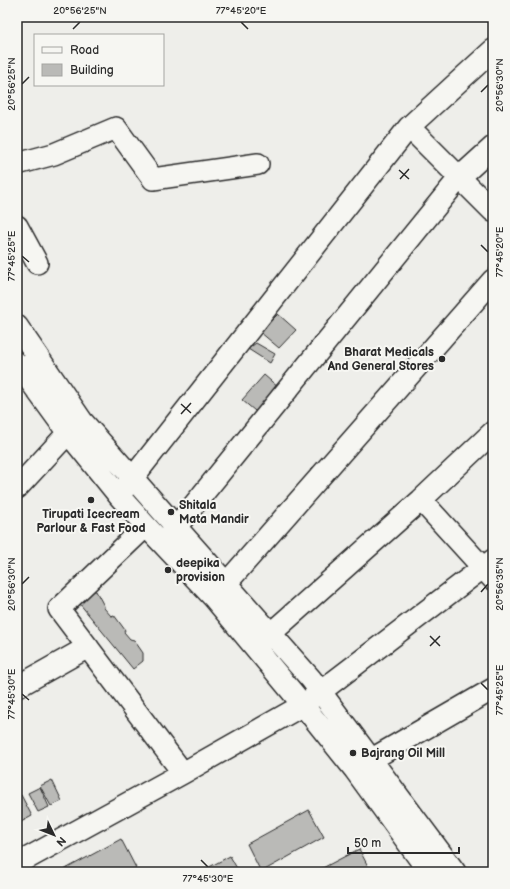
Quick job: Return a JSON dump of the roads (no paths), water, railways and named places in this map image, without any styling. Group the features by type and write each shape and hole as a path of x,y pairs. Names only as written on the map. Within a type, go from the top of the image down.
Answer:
{"street":[{"path":"119,496 409,127 493,50"},
{"path":"409,127 493,211"},
{"path":"17,164 54,154 116,128 153,179 258,164"},
{"path":"163,544 460,177 493,147"},
{"path":"17,226 38,263"},
{"path":"220,591 493,280"},
{"path":"17,326 75,427 119,496 163,544 270,633 311,679 321,693 429,872"},
{"path":"17,363 75,427 132,478 176,527 220,591 255,647 303,706 364,765 455,872"},
{"path":"17,488 75,427"},
{"path":"255,647 421,500 493,432"},
{"path":"17,864 303,706 490,569 421,500"},
{"path":"146,526 59,609 183,773"},
{"path":"17,687 88,647"},
{"path":"364,765 493,689"}],"place":[{"name":"Bharat Medicals And General Stores","path":"442,359"},
{"name":"Tirupati Icecream Parlour & Fast Food","path":"91,500"},
{"name":"Shitala Mata Mandir","path":"171,512"},
{"name":"deepika provision","path":"168,570"},
{"name":"Bajrang Oil Mill","path":"353,753"}]}
